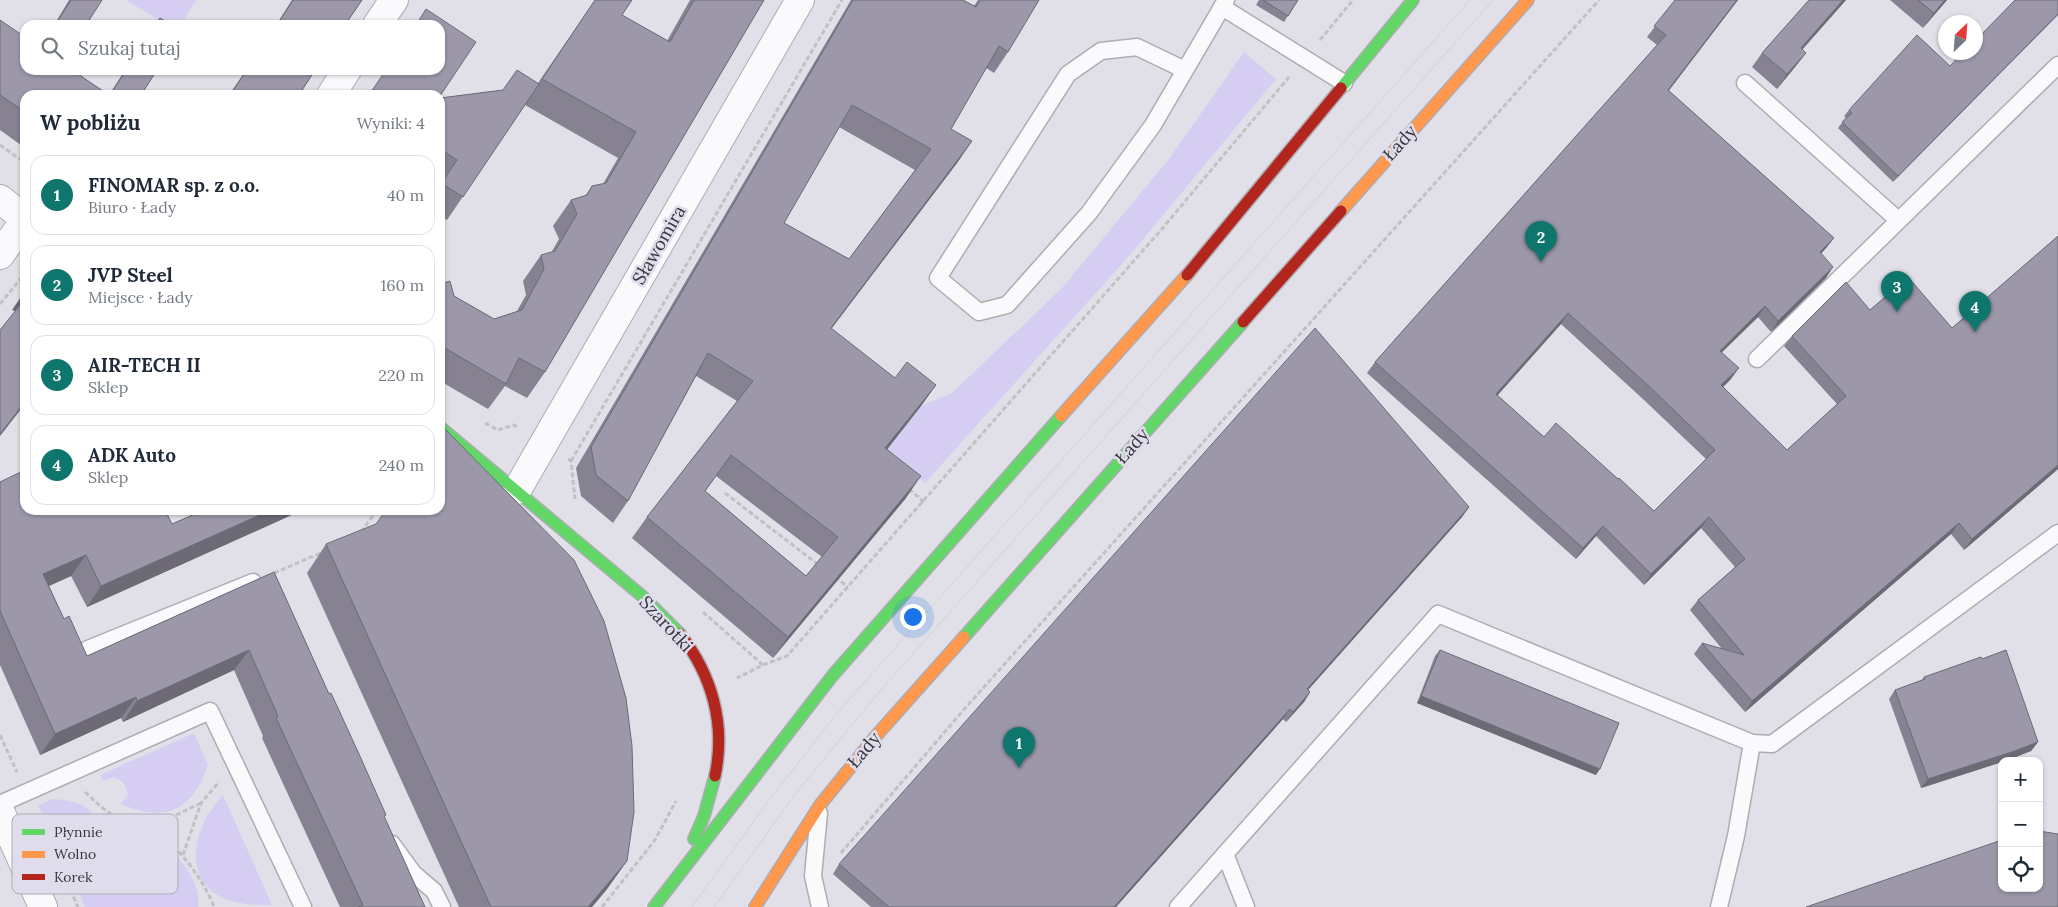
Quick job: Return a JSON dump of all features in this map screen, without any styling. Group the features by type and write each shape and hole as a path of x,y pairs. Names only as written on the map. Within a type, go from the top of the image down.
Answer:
{"street":[{"path":"380,20 394,0"},
{"name":"Sławomira","path":"517,490 800,0"},
{"path":"654,907 834,675 1181,282 1256,194 1413,0"},
{"name":"Łady","path":"755,907 820,805 875,737 1528,0"},
{"path":"334,90 344,75"},
{"path":"0,199 20,215"},
{"path":"0,255 20,226"},
{"name":"Szarotki","path":"445,431 632,589 680,634 701,664 712,692 718,715 720,737 711,795 698,831 663,896"},
{"path":"1,814 12,838"},
{"path":"37,894 43,907"}],"lane":[{"path":"1186,70 1137,47 1101,51 1068,74 938,278 979,312 1007,304 1089,213 1154,125 1186,70 1224,3 1305,59 1344,83"},
{"path":"1757,359 2058,65"},
{"path":"1745,83 1898,220"},
{"path":"1178,907 1438,614 1752,743 1772,744 2058,533"},
{"path":"88,649 270,575"},
{"path":"1,814 66,774 210,711 303,907"},
{"path":"1719,907 1736,836 1752,743"},
{"path":"820,805 813,876 820,907"},
{"path":"385,830 393,846 413,873 434,892 442,907"},
{"path":"1225,854 1246,907"}],"path":[{"path":"571,461 842,0"},
{"path":"763,664 787,656 924,502 1161,230 1353,0"},
{"path":"816,890 831,864 980,692 1599,0"},
{"path":"0,145 20,159"},
{"path":"0,304 20,279"},
{"path":"902,484 924,502"},
{"path":"725,493 825,570"},
{"path":"358,537 373,515"},
{"path":"270,575 332,548"},
{"path":"833,576 848,587"},
{"path":"177,814 201,802 235,763"},
{"path":"66,774 102,808 111,814"},
{"path":"602,907 655,840 677,800"},
{"path":"184,855 201,802"},
{"path":"178,850 184,855 214,907"}],"shaded area":[{"path":"126,0 196,0 184,20 160,20"},
{"path":"1244,52 1276,79 1130,255 925,483 885,451 921,406 952,393 1062,288 1169,159"},
{"path":"194,733 208,765 202,781 194,793 185,803 175,809 164,812 151,812 137,810 121,804 128,795 125,786 116,778 103,781 100,775"},
{"path":"223,795 272,905 230,901 215,894 201,878 197,866 198,840 208,815"},
{"path":"53,799 66,800 85,807 93,814 42,814 38,805"},
{"path":"178,857 191,876 198,897 198,907 85,907 79,894 178,894"}],"building":[{"path":"71,0 102,0 89,20 58,20"},
{"path":"293,0 362,0 348,20 280,20"},
{"path":"595,0 632,0 622,15 670,42 694,0 764,0 545,372 519,358 506,384 445,348 445,282 450,281 454,296 494,319 522,310 544,269 541,255 555,251 577,214 571,200 587,195 592,186 606,183 636,132 542,79"},
{"path":"853,0 963,0 976,7 980,0 1039,0 1008,52 999,46 951,129 972,141 831,328 895,378 907,362 936,385 885,448 921,476 788,637 647,517 753,381 708,353 628,501 596,475 591,447","holes":["852,105 931,149 849,259 784,223","731,455 838,537 806,576 705,491"]},
{"path":"1263,0 1298,0 1288,16"},
{"path":"1675,0 1737,0 1668,90 1834,238 1820,252 1833,267 1778,321 1765,306 1720,351 1739,368 1721,385 1787,450 1846,396 1792,336 1846,282 1870,310 1908,277 1952,328 2058,236 2058,465 1972,539 1959,523 1752,701 1702,643 1744,655 1698,600 1745,559 1709,517 1651,574 1603,526 1583,548 1375,362 1666,35 1654,26","holes":["1568,313 1652,389 1715,450 1654,511 1556,423 1544,437 1496,394"]},
{"path":"1809,0 1843,0 1801,48 1806,53 1787,74 1762,53"},
{"path":"1918,0 1945,0 1934,13"},
{"path":"2015,0 2058,0 2058,14 1898,176 1842,122 1852,113 1849,110 1917,35 1938,55 1938,60 1944,60 1950,66 1956,60 1983,60 1983,33"},
{"path":"426,9 443,20 419,20"},
{"path":"0,20 20,34 20,75 79,75 102,90 20,90 20,109 0,95"},
{"path":"445,22 476,42 444,90 372,90 383,75 445,75"},
{"path":"517,70 539,84 463,197 445,186 445,177 457,160 445,152 445,97 503,90"},
{"path":"123,75 154,75 144,90 113,90"},
{"path":"244,75 312,75 302,90 233,90"},
{"path":"20,305 20,408 0,434 0,330"},
{"path":"1315,328 1469,507 1307,689 1310,692 1293,712 1290,709 1114,907 889,907 839,864"},
{"path":"445,429 574,560 604,621 626,698 632,746 634,812 627,861 588,907 491,907 326,544 376,524 382,515 445,515"},
{"path":"20,472 20,515 168,515 172,524 193,515 260,515 101,586 86,555 43,574 64,619 69,616 87,656 274,572 329,694 331,693 359,754 386,815 384,816 425,907 358,907 363,905 276,718 278,716 249,650 137,701 136,697 55,734 0,611 0,482"},
{"path":"1440,650 1619,723 1600,769 1421,696"},
{"path":"2006,650 2038,742 1928,779 1895,690 1925,679 1924,677"},
{"path":"2043,832 2058,834 2058,907 1806,907 1998,841 1998,892 2043,892"}],"tram line":[{"path":"692,907 769,800 839,711 1470,0"},
{"path":"714,907 796,793 879,692 1493,0"}],"traffic: fast":[{"path":"1341,88 1413,0"},
{"path":"964,637 1243,322"},
{"path":"654,907 833,675 1061,416"},
{"path":"445,431 642,596 680,634"},
{"path":"694,839 704,816 715,776"}],"traffic: slow":[{"path":"1341,211 1528,0"},
{"path":"1061,416 1187,275"},
{"path":"755,907 820,805 875,737 964,637"}],"traffic: jam":[{"path":"1187,275 1341,88"},
{"path":"1243,322 1341,211"},
{"path":"680,634 701,666 714,701 719,738 715,776"}],"place":[{"name":"JVP Steel","path":"1541,262"},
{"name":"AIR-TECH II","path":"1897,312"},
{"name":"ADK Auto","path":"1975,332"},
{"name":"FINOMAR sp. z o.o.","path":"1019,768"}]}
